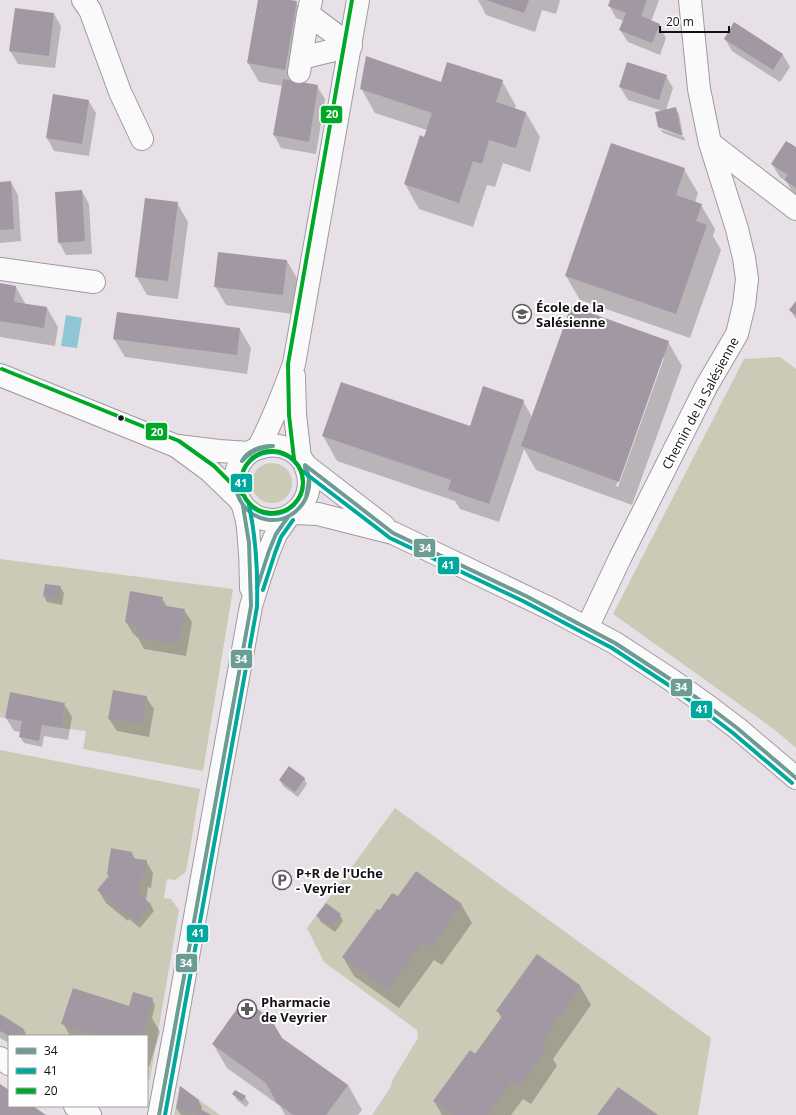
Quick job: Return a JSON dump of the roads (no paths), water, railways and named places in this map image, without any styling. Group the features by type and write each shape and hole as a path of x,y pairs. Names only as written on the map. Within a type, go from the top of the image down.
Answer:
{"street":[{"path":"83,0 90,10 120,92 142,139"},
{"path":"252,606 248,526 235,488 235,478 237,469 242,460 253,450 266,433 276,412 294,364 358,0"},
{"name":"Chemin de la Salésienne","path":"587,628 620,558 706,387 737,334 744,305 747,279 745,265 737,229 710,143 699,89 690,0"},
{"path":"310,7 350,46"},
{"path":"310,7 300,65 350,46"},
{"path":"710,143 796,209"},
{"path":"0,269 94,282"},
{"path":"159,1115 252,606 260,577 276,534 291,515 301,507 306,499 308,491 308,474 303,462 295,415 294,364"},
{"path":"0,374 176,446 210,470 250,513 259,518 269,520 279,519 291,515 318,514 393,533 526,596 615,643 670,679 737,728 796,778"},
{"path":"176,446 219,451 253,450 267,445 285,447 293,451 303,462 393,533"},
{"path":"77,1107 90,1115"}],"water":[{"path":"66,315 82,318 77,348 61,346"}],"place":[{"name":"École de la Salésienne","path":"522,314"},
{"name":"P+R de l'Uche - Veyrier","path":"282,880"},
{"name":"Pharmacie de Veyrier","path":"247,1009"}]}
